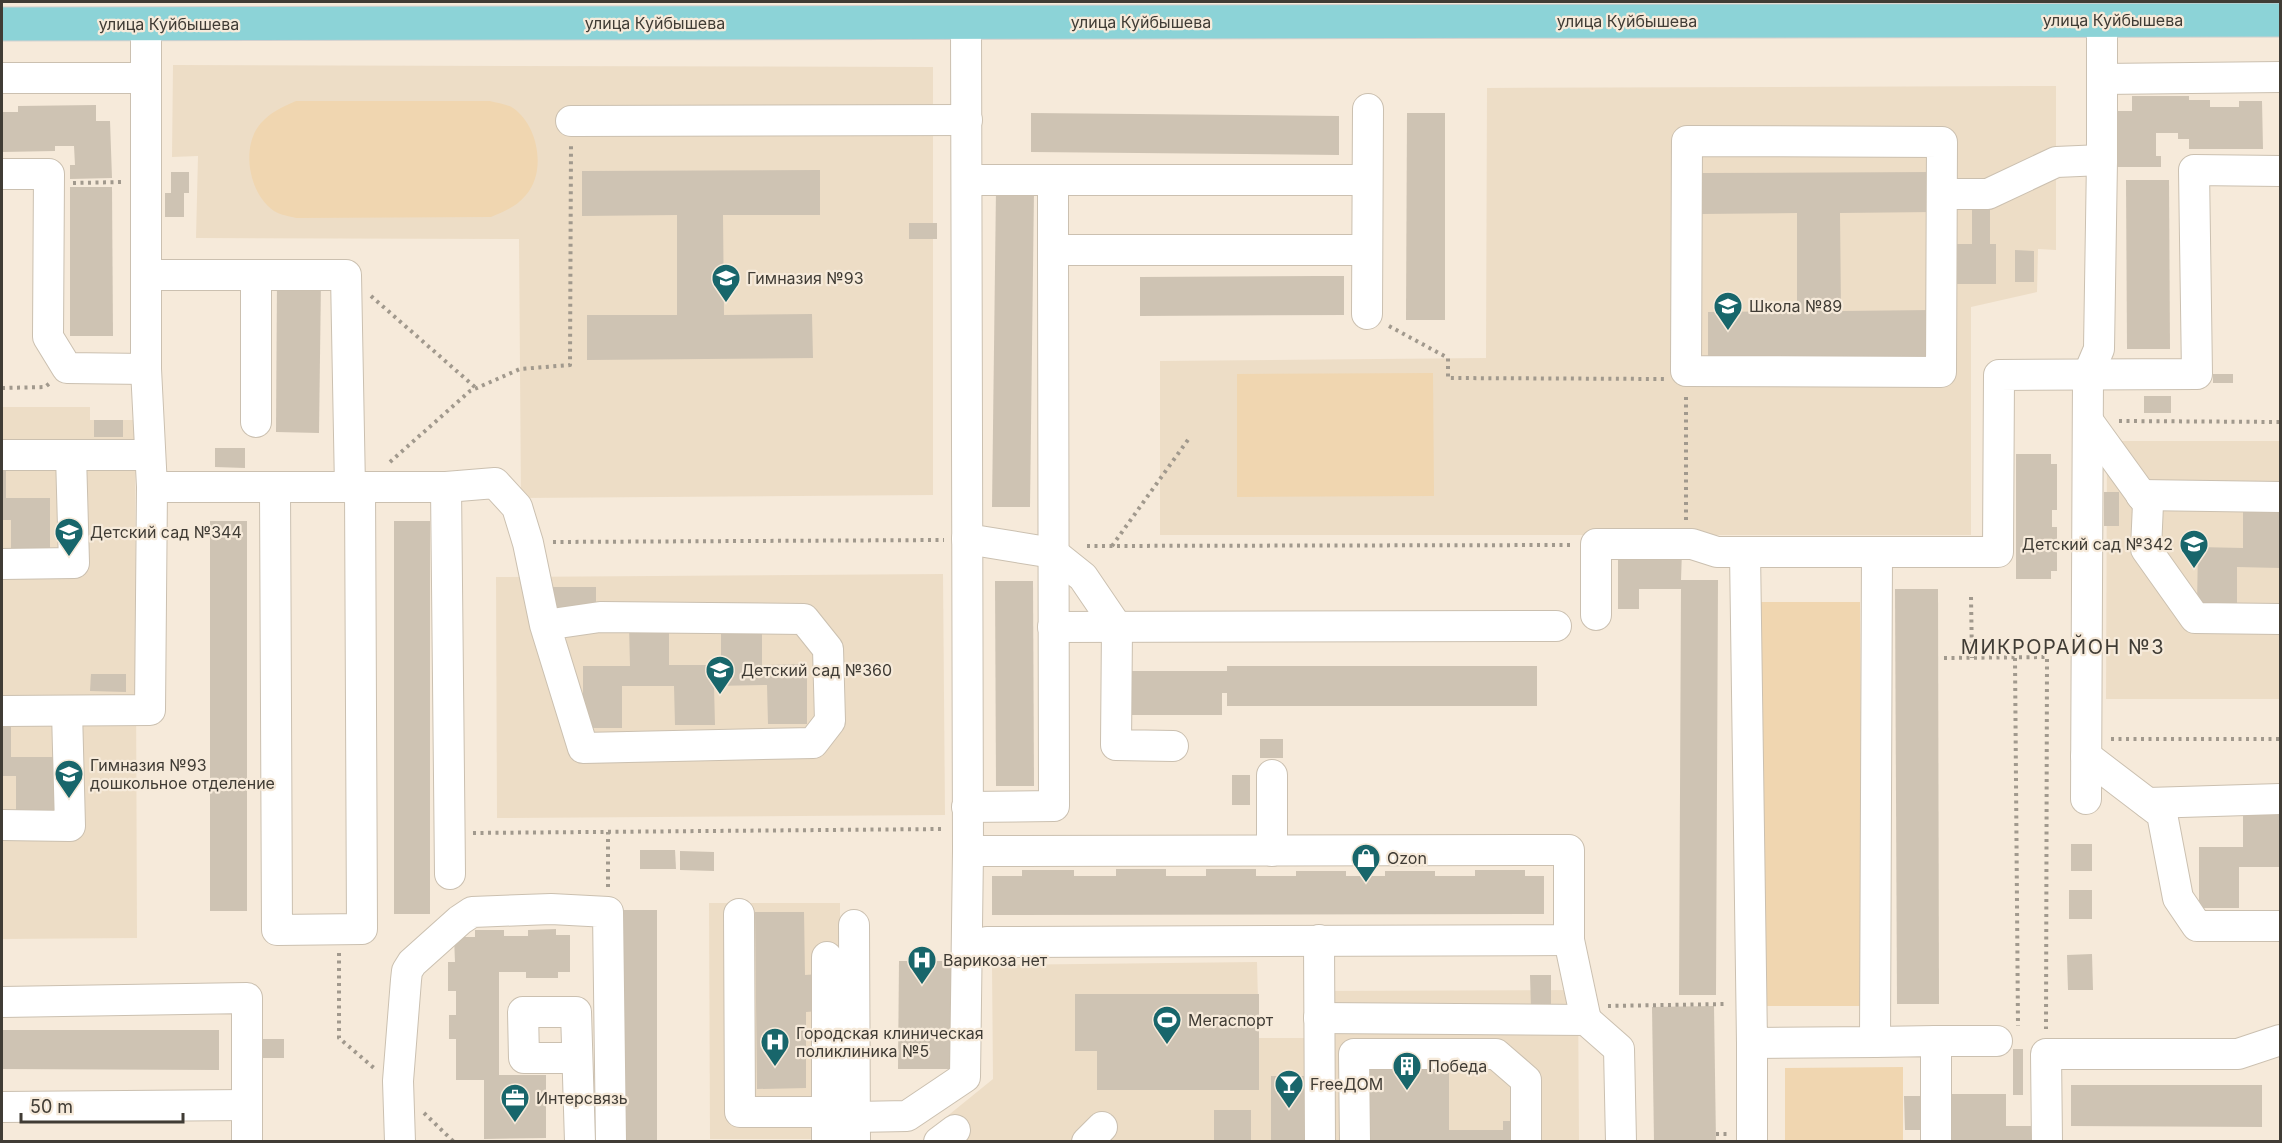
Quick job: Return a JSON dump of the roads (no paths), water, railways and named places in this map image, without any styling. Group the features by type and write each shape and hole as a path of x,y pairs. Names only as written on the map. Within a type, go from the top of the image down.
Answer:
{"main road":[{"name":"улица Куйбышева","path":"2,24 66,13 146,24 646,12 2102,11 2280,20"}],"lane":[{"path":"2086,799 2088,375 2099,349 2103,160 2102,11"},
{"path":"739,914 740,1112 846,1123 907,1116 965,1077 968,829 966,12"},
{"path":"2,711 150,710 152,487 146,369 146,24"},
{"path":"2102,79 2280,77"},
{"path":"2,78 146,78"},
{"path":"1367,314 1368,109"},
{"path":"571,121 967,120"},
{"path":"1688,141 1942,142 1942,194 1941,372 1686,375 1688,141"},
{"path":"1942,194 1988,195 2056,162 2103,160"},
{"path":"1596,615 1596,544 1692,544 1718,552 1998,552 1999,375 2197,374 2194,170 2280,171"},
{"path":"2,174 49,174 48,337 67,368 146,369"},
{"path":"967,180 1366,180"},
{"path":"968,829 1054,806 1053,180"},
{"path":"1053,250 1366,250"},
{"path":"146,275 346,275 355,488 362,929 277,930 275,489"},
{"path":"256,275 256,422"},
{"path":"2088,421 2148,504 2146,549 2195,618 2280,619"},
{"path":"2,455 150,455"},
{"path":"2,564 74,563 71,455"},
{"path":"152,487 275,489 446,487 495,483 517,507 528,543 545,625 583,748 813,743 830,721 828,649 804,619 600,617 545,625"},
{"path":"446,487 450,874"},
{"path":"2141,495 2280,497"},
{"path":"967,539 1053,550 1083,577 1117,627 1116,745 1173,746"},
{"path":"1745,552 1752,1142"},
{"path":"1875,1042 1877,552"},
{"path":"1053,627 1556,626"},
{"path":"2,825 70,826 67,711"},
{"path":"2086,747 2162,814 2178,898 2197,926 2280,926"},
{"path":"1272,775 1272,851"},
{"path":"2148,803 2280,799"},
{"path":"968,829 1272,851 1569,850 1569,940 1585,1013 1619,1048 1621,1142"},
{"path":"400,1142 398,1081 406,980 412,963 472,912 550,909 608,912 610,1142"},
{"path":"828,1142 846,1123 854,925"},
{"path":"1319,940 1320,1142"},
{"path":"987,942 1569,940"},
{"path":"827,957 846,1123"},
{"path":"2,1002 247,998 247,1142"},
{"path":"1318,1018 1585,1013"},
{"path":"1752,1043 1936,1041 2008,1035"},
{"path":"2047,1142 2046,1054 2238,1054 2280,1040"},
{"path":"1936,1041 1936,1142"},
{"path":"1355,1142 1354,1054 1496,1054 1526,1080 1526,1142"},
{"path":"577,1058 580,1142"},
{"path":"2,1107 247,1105"}],"place":[{"name":"Гимназия №93","path":"726,304"},
{"name":"Школа №89","path":"1728,332"},
{"name":"Детский сад №344","path":"69,558"},
{"name":"Детский сад №342","path":"2194,570"},
{"name":"Детский сад №360","path":"720,696"},
{"name":"Гимназия №93 дошкольное отделение","path":"69,800"},
{"name":"Ozon","path":"1366,884"},
{"name":"Варикоза нет","path":"922,986"},
{"name":"Мегаспорт","path":"1167,1046"},
{"name":"Городская клиническая поликлиника №5","path":"775,1068"},
{"name":"Победа","path":"1407,1092"},
{"name":"FreeДОМ","path":"1289,1110"},
{"name":"Интерсвязь","path":"515,1124"}],"district":[{"name":"МИКРОРАЙОН №3","path":"2063,647"}]}
